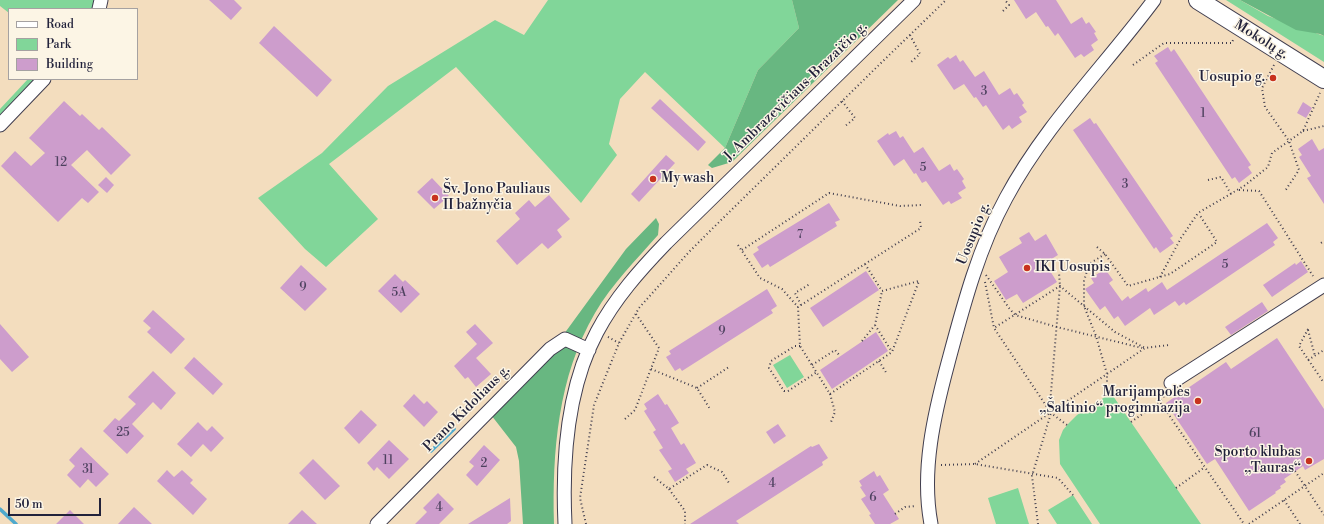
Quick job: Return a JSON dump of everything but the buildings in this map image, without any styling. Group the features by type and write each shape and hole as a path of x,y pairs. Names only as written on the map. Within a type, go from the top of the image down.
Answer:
{"main road":[{"name":"Mokolų g.","path":"1198,0 1280,52 1322,85"}],"street":[{"name":"J. Ambrazevičiaus-Brazaičio g.","path":"565,524 564,493 568,435 576,387 588,350 623,291 660,249 914,0"},
{"name":"Uosupio g.","path":"931,524 928,506 930,446 943,381 979,271 983,246 1006,198 1036,149 1154,0"},
{"path":"0,125 43,80"},
{"path":"1172,383 1322,286"},
{"name":"Prano Kidoliaus g.","path":"377,524 550,349 565,339 588,350"}],"path":[{"path":"586,524 580,498 594,405 619,343 639,308 689,252 946,0"},
{"path":"1003,11 1009,5 1005,0"},
{"path":"1133,65 1164,43 1232,43 1242,27"},
{"path":"910,35 920,54 911,62"},
{"path":"1280,52 1262,88 1266,107 1289,141 1299,170 1285,191"},
{"path":"1303,131 1322,85"},
{"path":"842,101 855,118 844,127"},
{"path":"1160,277 1181,238 1198,213 1237,190 1268,166 1272,153 1303,131 1324,126"},
{"path":"1208,180 1221,177 1231,194"},
{"path":"1237,190 1259,191 1322,286"},
{"path":"742,250 830,193 900,206 922,205"},
{"path":"1097,247 1105,254 1128,286 1170,274 1217,242 1198,213"},
{"path":"798,307 921,228 920,221"},
{"path":"738,245 760,278 782,289 798,307 800,346 830,394 835,412 831,422"},
{"path":"1105,254 1089,264 1084,281 1084,306 1096,336 1107,374 1107,385 1110,393"},
{"path":"862,341 874,325 882,291 865,264"},
{"path":"979,271 984,272 1009,308 1015,314 1057,327 1145,348 1169,345"},
{"path":"979,271 994,328 1051,413 1067,425"},
{"path":"1038,524 1033,473 1051,413 1050,404 1060,286 1059,273"},
{"path":"830,394 892,352 919,281 882,291"},
{"path":"802,305 795,293 810,284"},
{"path":"994,328 1060,286"},
{"path":"1060,286 1115,332 1145,348"},
{"path":"625,419 635,410 659,348 636,314"},
{"path":"874,325 892,352"},
{"path":"1315,356 1308,329 1299,346 1324,383"},
{"path":"800,346 795,346 771,361 769,368 784,391 788,391 816,372"},
{"path":"975,464 1145,348"},
{"path":"812,365 835,350 840,356"},
{"path":"1308,360 1324,350"},
{"path":"879,361 887,374"},
{"path":"697,388 729,367"},
{"path":"651,369 697,388 710,409"},
{"path":"1131,422 1160,402 1172,383"},
{"path":"1160,402 1244,524"},
{"path":"940,465 975,464 1058,478 1073,495"},
{"path":"669,489 707,465 722,472 729,483"},
{"path":"1176,488 1205,468"},
{"path":"1295,471 1324,515"},
{"path":"1249,524 1324,473"},
{"path":"654,477 669,489 684,511 685,524"},
{"path":"1284,500 1300,524"},
{"path":"895,514 905,506 928,506"}],"green space":[{"path":"0,0 101,0 99,8 8,8 8,12 0,6"},
{"path":"548,0 792,0 799,28 758,70 725,148 645,72 620,99 609,144 617,155 581,203 456,67 329,164 378,219 326,267 305,249 258,198 322,153 388,86 495,20 524,35"},
{"path":"792,0 898,0 732,162 712,168 708,165 725,148 758,70 799,28"},
{"path":"1226,0 1240,0 1268,16 1324,36 1324,62"},
{"path":"1240,0 1324,0 1324,36 1296,30"},
{"path":"27,80 43,80 0,125 0,109"},
{"path":"656,218 659,224 658,235 625,272 602,302 583,337 573,362 565,388 556,442 554,470 554,524 523,524 519,461 516,447 488,411 564,334 626,249"},
{"path":"790,355 804,377 787,388 773,365"},
{"path":"1111,393 1201,524 1100,524 1060,464 1059,440 1063,430 1077,415"},
{"path":"1018,488 1029,524 996,524 988,498"},
{"path":"1073,495 1092,524 1057,524 1048,510"}],"waterway":[{"path":"431,451 454,429"},
{"path":"0,509 16,524"}],"place":[{"name":"Uosupio g.","path":"1273,78"},
{"name":"My wash","path":"653,179"},
{"name":"Šv. Jono Pauliaus II bažnyčia","path":"435,198"},
{"name":"IKI Uosupis","path":"1027,268"},
{"name":"Marijampolės „Šaltinio“ progimnazija","path":"1198,401"},
{"name":"Sporto klubas „Tauras“","path":"1309,461"}]}
